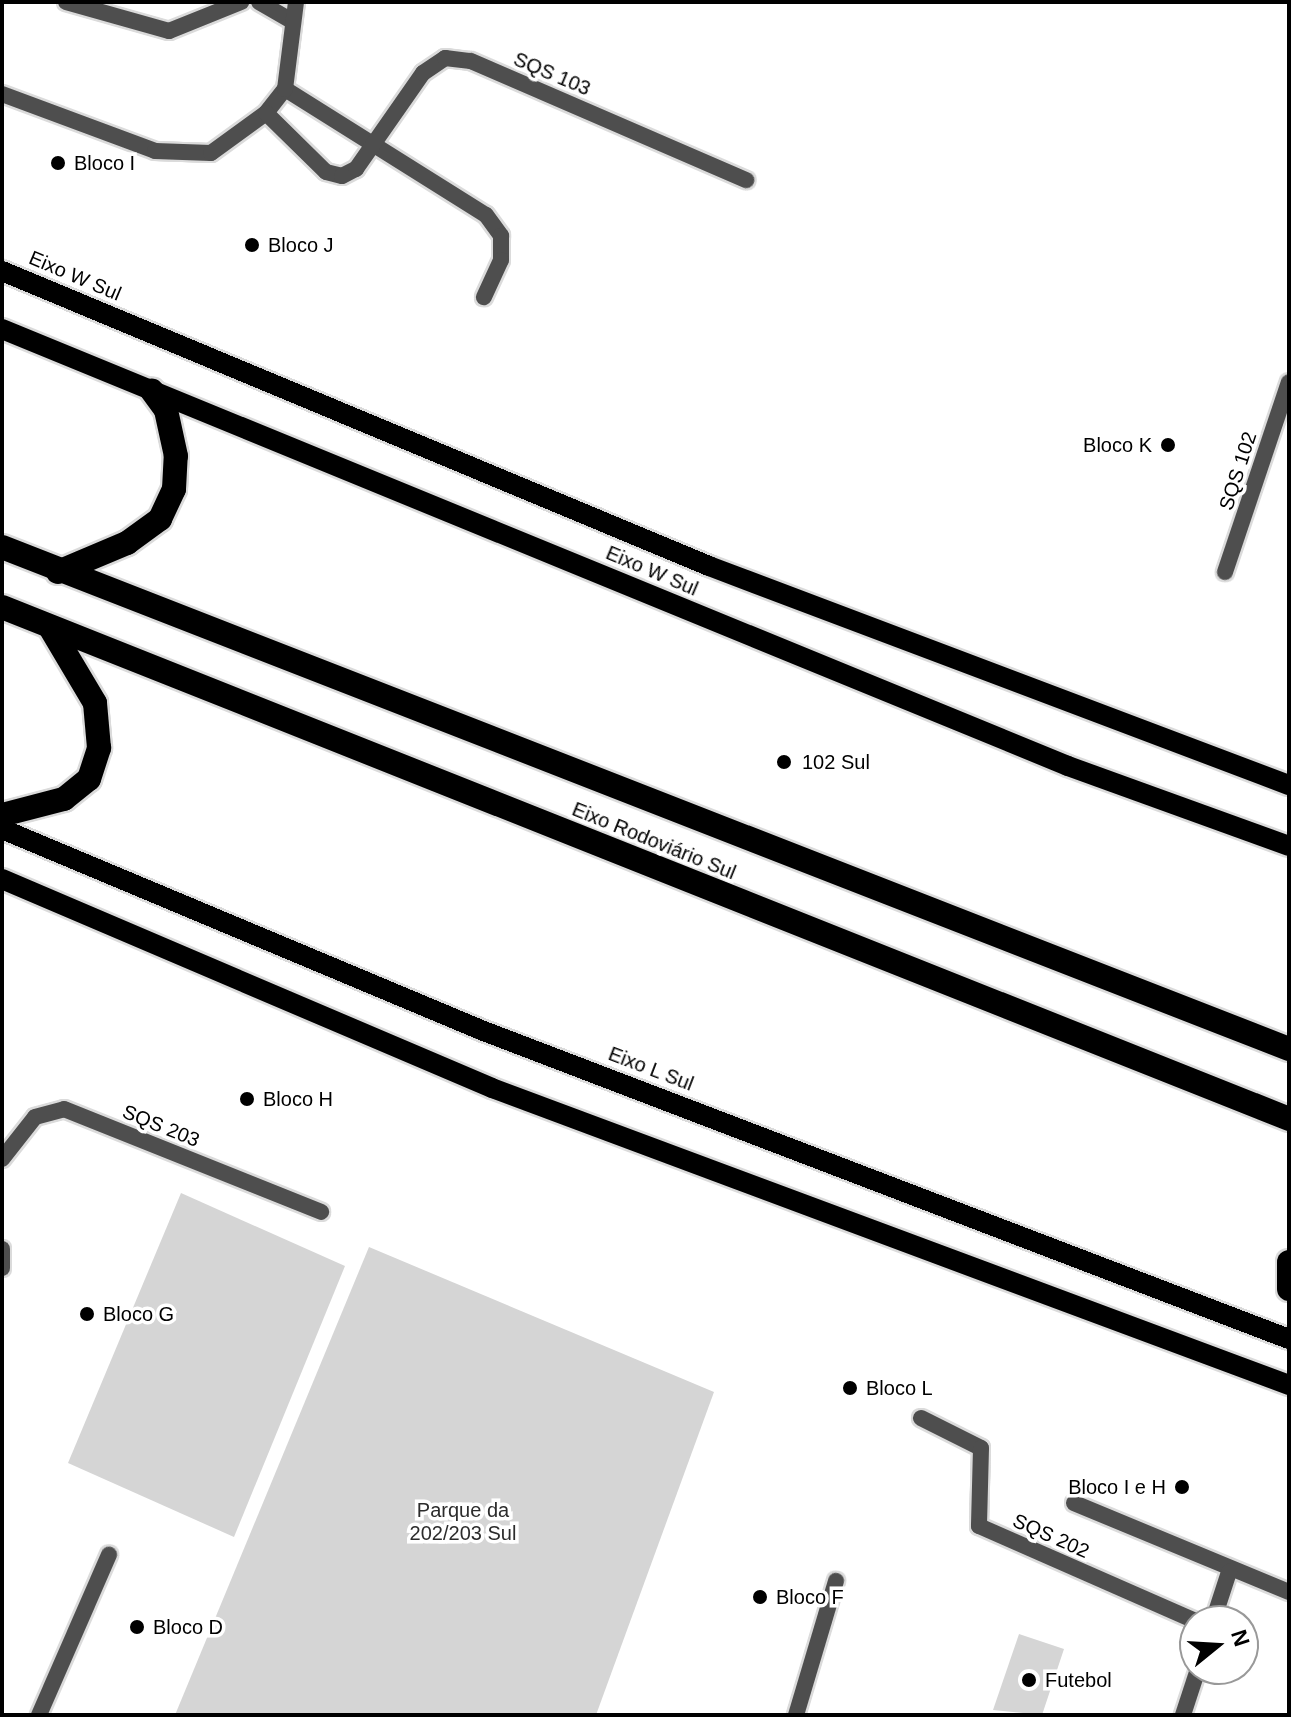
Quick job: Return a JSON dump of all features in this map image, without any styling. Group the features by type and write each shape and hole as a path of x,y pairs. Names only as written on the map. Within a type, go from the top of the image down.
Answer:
{"highway":[{"path":"58,572 127,543 160,519 174,489 176,456 166,410 152,391"},
{"name":"Eixo Rodoviário Sul","path":"2,547 58,572 1289,1049"},
{"name":"Eixo Rodoviário Sul","path":"2,607 1289,1119"},
{"path":"2,815 64,799 89,779 99,748 95,703 49,627"},
{"path":"1289,1262 1289,1289"}],"main road":[{"name":"Eixo W Sul","path":"2,271 695,560 1289,785"},
{"name":"Eixo W Sul","path":"2,329 1068,766 1289,846"},
{"name":"Eixo L Sul","path":"2,829 481,1030 1289,1339"},
{"path":"2,879 492,1088 1289,1385"}],"street":[{"path":"66,2 138,28 169,31 241,2"},
{"path":"259,2 290,20"},
{"path":"2,94 155,151 211,153 266,113 285,89 292,68 290,20 296,2"},
{"name":"SQS 103","path":"266,113 326,172 356,169 423,73 445,58 471,61 746,180"},
{"path":"285,89 373,147 486,215 501,236 501,260 484,297"},
{"name":"SQS 102","path":"1225,572 1289,382"},
{"name":"SQS 203","path":"2,1159 35,1117 64,1109 321,1212"},
{"path":"2,1249 2,1268"},
{"name":"SQS 202","path":"921,1418 981,1448 979,1526 1179,1614"},
{"name":"SQS 202","path":"1074,1503 1229,1572 1289,1592"},
{"path":"39,1715 109,1555"},
{"path":"1218,1605 1229,1572"},
{"path":"796,1715 836,1581"},
{"path":"1183,1715 1193,1685"}],"green space":[{"path":"181,1193 345,1266 234,1537 68,1463"},
{"name":"Parque da 202/203 Sul","path":"369,1247 714,1392 596,1715 175,1715"},
{"name":"Futebol","path":"1019,1634 1064,1649 1042,1715 993,1710"}],"place":[{"name":"Bloco I","path":"58,163"},
{"name":"Bloco J","path":"252,245"},
{"name":"Bloco K","path":"1168,445"},
{"name":"102 Sul","path":"784,762"},
{"name":"Bloco H","path":"247,1099"},
{"name":"Bloco G","path":"87,1314"},
{"name":"Bloco L","path":"850,1388"},
{"name":"Bloco I e H","path":"1182,1487"},
{"name":"Bloco F","path":"760,1597"},
{"name":"Bloco D","path":"137,1627"},
{"name":"Futebol","path":"1029,1680"}]}
